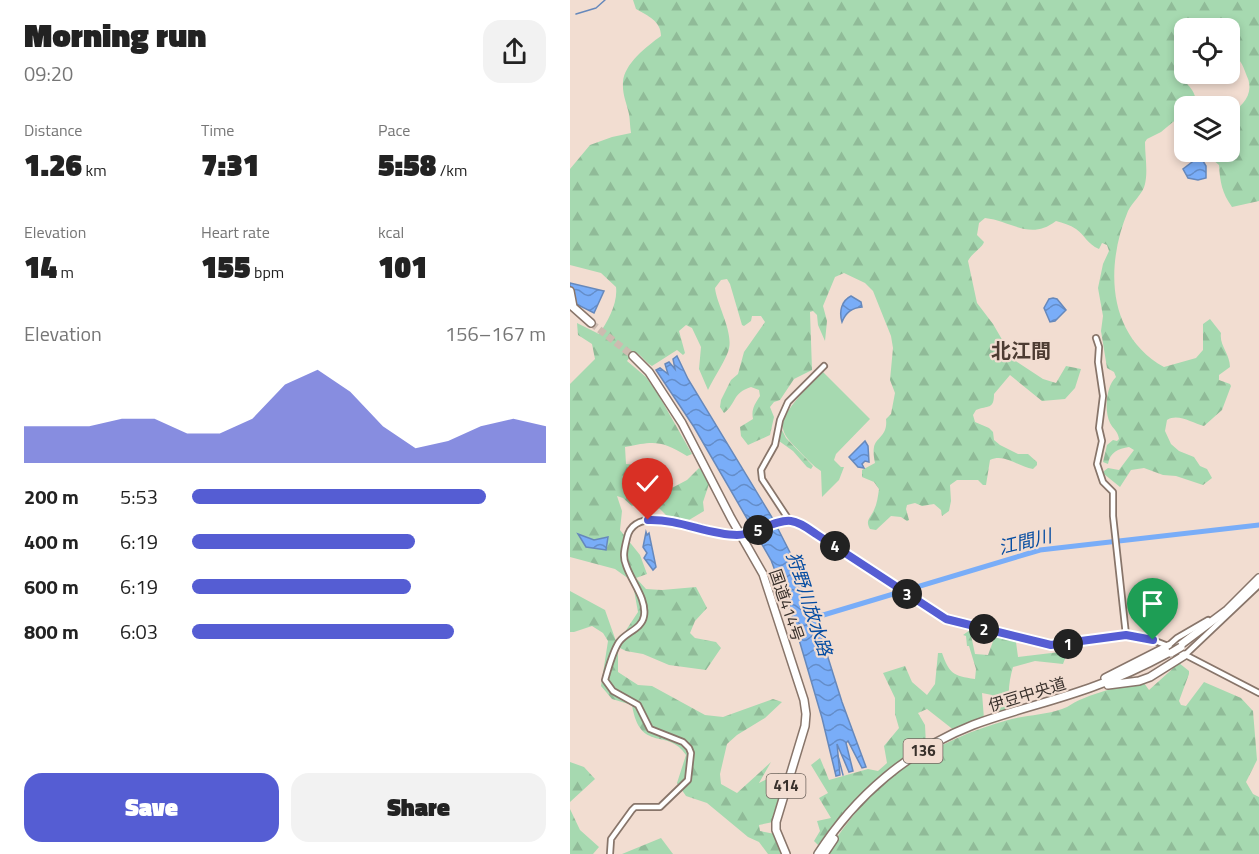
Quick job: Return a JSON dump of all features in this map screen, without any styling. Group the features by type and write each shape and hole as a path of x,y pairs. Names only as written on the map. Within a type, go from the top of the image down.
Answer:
{"highway":[{"path":"570,291 573,307 591,323"},
{"name":"国道414号","path":"633,356 649,372 682,423 730,518 744,534 765,579 806,708 804,726 776,822 776,830 786,854"},
{"name":"伊豆中央道","path":"819,854 872,790 895,771 940,742 994,720 1080,693 1122,676 1180,646 1227,610 1259,580"},
{"path":"1080,693 1111,684 1139,681 1150,677 1185,655"}],"street":[{"path":"1096,338 1099,347 1098,362 1103,396 1100,428 1102,441 1097,464 1103,482 1113,492 1115,542 1126,635"},
{"path":"787,521 762,478 761,470 775,444 780,420 788,402 824,366"},
{"path":"610,854 611,839 635,807 660,807 686,783 689,776 691,753 683,742 650,729 638,705 613,691 606,683 620,641 640,625 645,615 643,602 624,559 629,531 638,523 676,521 725,534 744,534 787,521 808,529 946,619 1046,644 1078,643 1126,635 1150,639 1259,693"},
{"path":"1169,650 1259,580"},
{"path":"1185,655 1259,580"}],"green space":[{"path":"633,0 1259,0 1259,201 1232,207 1222,187 1219,165 1216,162 1240,162 1240,107 1249,93 1249,81 1240,61 1240,18 1174,18 1174,84 1187,84 1195,96 1174,96 1174,121 1145,142 1145,184 1128,211 1116,254 1114,276 1121,318 1131,337 1145,353 1164,367 1196,358 1203,350 1203,324 1210,319 1221,333 1230,367 1219,375 1219,380 1231,386 1222,410 1204,426 1180,418 1171,418 1167,420 1165,431 1171,444 1179,451 1194,457 1200,466 1207,469 1212,478 1203,485 1144,468 1131,470 1120,487 1104,474 1108,468 1119,470 1134,450 1129,447 1118,450 1108,464 1103,462 1107,445 1119,439 1107,412 1108,392 1116,377 1114,372 1107,368 1101,331 1103,316 1098,288 1103,264 1109,251 1107,245 1102,243 1099,249 1076,229 1056,221 1047,227 1029,230 985,218 979,223 977,235 984,242 968,261 977,303 993,324 1014,360 1043,379 1056,383 1066,366 1081,369 1075,388 1065,399 1042,401 1010,375 994,394 993,403 976,410 973,415 975,422 989,428 993,432 994,440 1000,445 1018,454 1028,454 1037,462 1037,465 1033,469 1006,459 990,460 986,485 978,480 957,480 950,485 949,511 942,516 941,510 934,504 922,506 915,503 907,505 909,520 907,521 901,517 891,516 876,530 870,529 869,526 868,521 876,505 879,489 874,482 862,477 862,470 875,463 874,447 884,433 895,393 890,380 893,348 891,336 873,291 865,283 844,273 835,277 823,306 827,321 825,341 818,325 817,315 813,311 810,312 812,370 794,379 780,400 774,402 770,407 774,417 770,435 748,445 741,436 740,427 753,419 753,409 760,396 759,390 751,387 745,389 724,413 720,407 731,380 738,374 744,352 765,322 761,316 752,316 751,321 742,325 727,279 721,280 715,288 730,345 708,390 699,369 701,347 692,328 686,325 679,331 685,353 683,355 677,350 652,366 634,352 627,361 646,377 658,394 692,454 687,456 657,443 625,447 626,464 661,468 658,480 637,496 649,500 687,480 699,468 706,475 709,484 703,502 704,511 689,520 667,516 660,509 648,503 632,506 617,496 622,511 620,530 640,555 647,574 636,578 646,589 696,587 707,608 695,621 690,633 695,638 716,642 721,648 706,670 669,665 618,647 618,672 638,685 652,686 705,715 723,717 773,699 782,702 765,718 727,744 720,774 721,784 737,793 771,762 759,783 779,773 783,783 773,822 759,825 760,831 775,834 783,854 768,854 759,842 748,837 707,803 686,796 677,783 686,755 671,742 655,738 641,730 632,705 612,699 601,686 608,641 603,633 592,626 570,632 570,591 605,610 617,644 638,612 632,579 615,569 570,557 570,384 595,359 592,344 578,335 577,323 599,334 612,312 616,287 601,273 570,265 570,169 590,145 631,133 623,91 624,75 637,56 661,36 659,26 636,9"},
{"path":"823,372 870,419 836,454 834,460 844,467 839,480 822,497 821,471 790,441 783,429 783,422 791,406"},
{"path":"781,428 786,438 813,466 811,469 779,441"},
{"path":"970,630 975,654 988,655 995,636 1016,642 1018,657 1068,651 1063,664 1035,661 1013,667 1009,688 1011,709 998,714 992,695 982,693 984,719 955,731 927,709 918,713 925,725 926,745 895,766 867,790 841,816 818,845 814,841 820,831 817,821 831,818 819,798 828,793 811,765 820,758 829,780 868,769 878,771 887,763 884,746 899,728 895,714 895,698 883,673 905,666 912,682 927,695 935,684 938,653 942,653 953,672 975,679 976,669 969,646 967,646 966,636 963,635"},
{"path":"1179,663 1189,671 1179,701 1181,705 1186,706 1204,682 1241,698 1253,711 1257,760 1246,782 1253,794 1259,797 1259,854 825,854 873,793 887,780 936,748 990,725 1056,711 1105,691 1144,683 1149,690"},
{"path":"570,762 584,767 595,779 570,802"},
{"path":"570,809 580,830 599,847 593,854 570,854"},
{"path":"661,838 673,854 622,854"}],"water":[{"path":"1192,162 1204,162 1206,178 1198,180 1188,178 1183,169"},
{"path":"570,283 604,291 594,313 570,301"},
{"path":"851,296 861,302 862,307 850,311 842,322 842,307"},
{"path":"1049,299 1057,299 1066,310 1055,321 1050,322 1044,308"},
{"name":"狩野川放水路","path":"677,356 688,379 773,519 803,578 842,702 866,767 862,768 848,741 846,743 853,771 849,772 837,744 840,775 836,776 822,718 793,619 771,560 694,427 656,370 660,368 668,374 665,364 669,362 675,369 673,359"},
{"path":"865,441 868,446 869,462 865,461 862,464 864,468 858,467 849,457"},
{"path":"646,532 647,535 649,533 656,567 653,570 644,558 647,553 643,547"},
{"path":"578,534 594,540 608,537 606,550 586,547"}],"waterway":[{"path":"576,14 596,8 605,0"},
{"name":"江間川","path":"810,619 1040,550 1259,525"},
{"path":"838,756 843,775"}],"tunnel":[{"path":"591,323 633,356"}],"district":[{"name":"北江間","path":"1021,351"}],"route":[{"path":"648,520 676,521 725,534 742,535 789,520 816,534 946,619 1051,645 1126,635 1153,640"}]}
